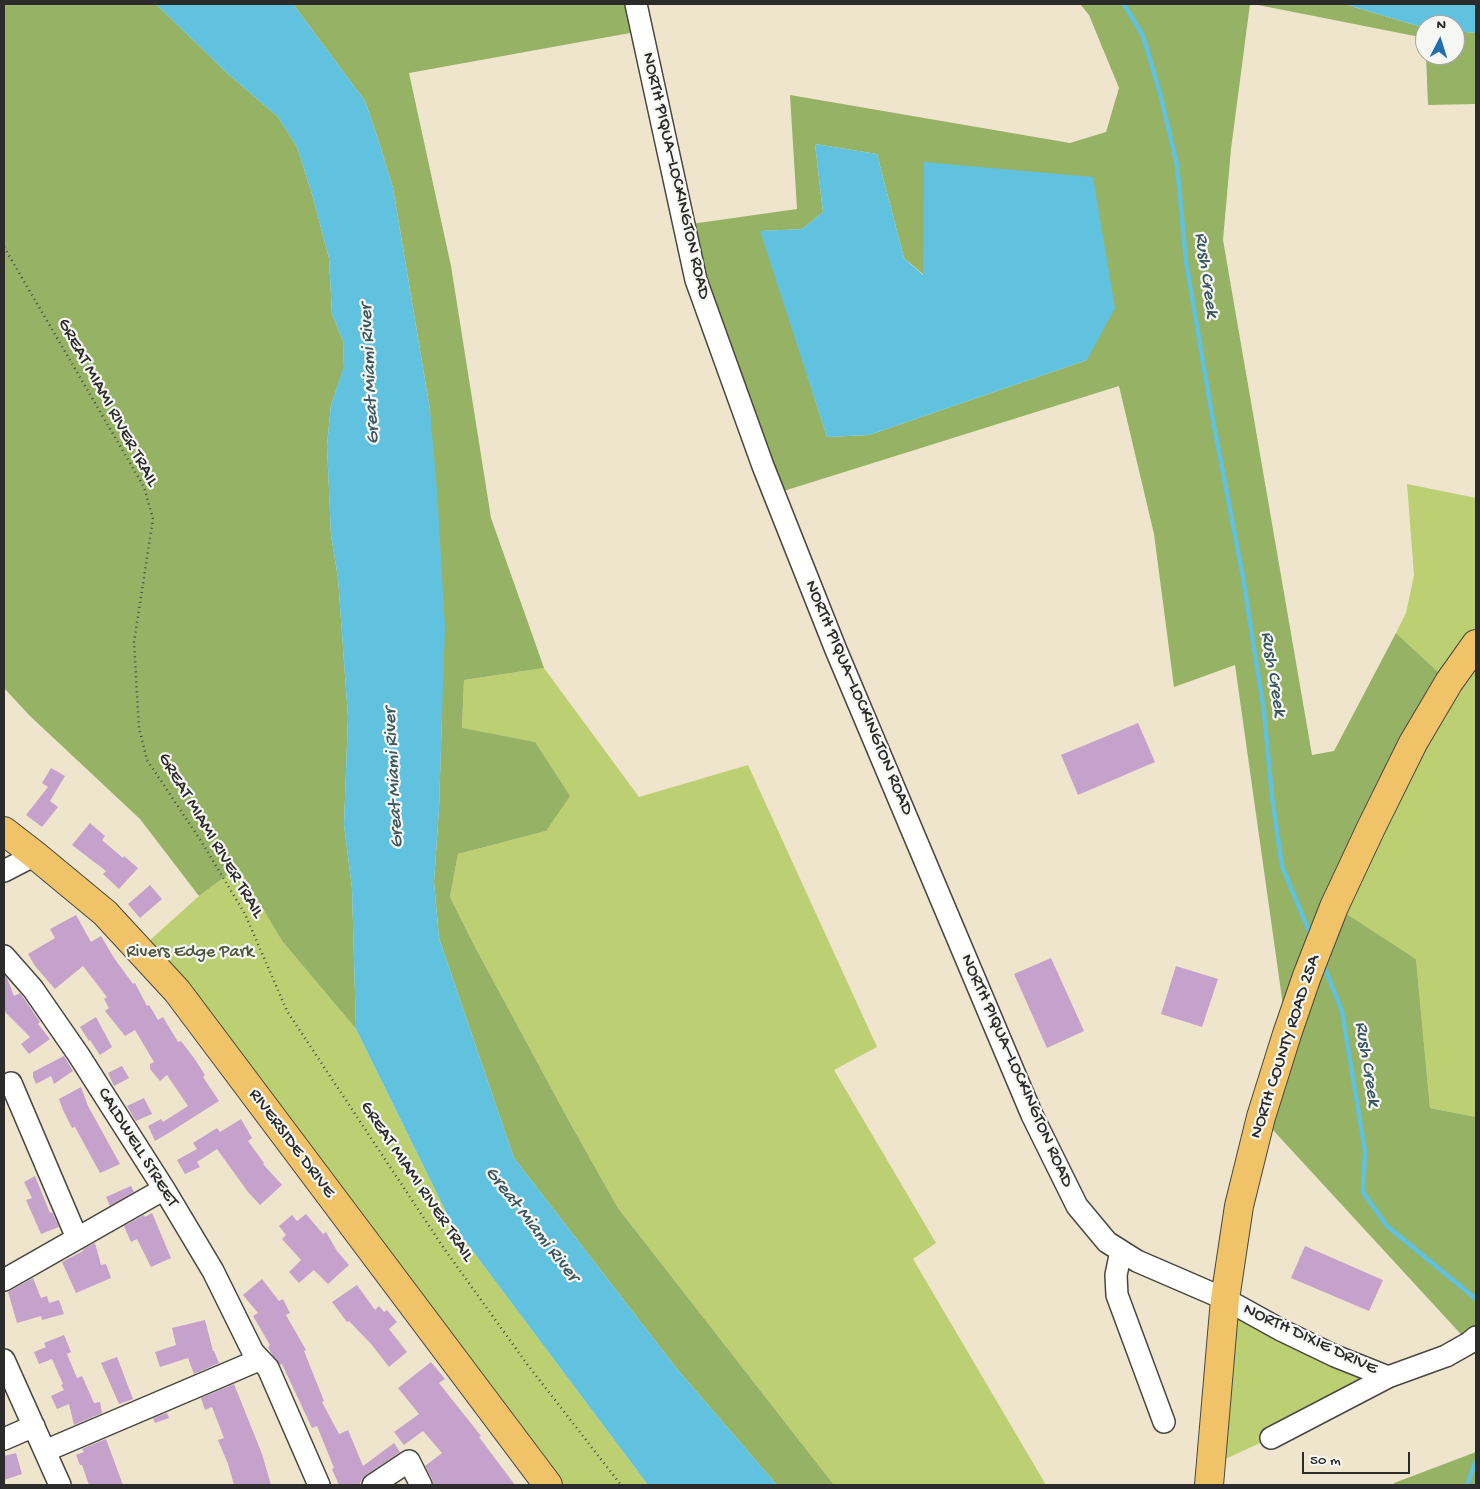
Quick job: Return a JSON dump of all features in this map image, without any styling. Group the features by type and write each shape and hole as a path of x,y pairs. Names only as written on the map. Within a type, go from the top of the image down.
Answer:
{"main road":[{"name":"NORTH COUNTY ROAD 25A","path":"1209,1485 1225,1299 1239,1206 1261,1117 1287,1034 1334,907 1371,828 1413,743 1449,682 1476,644"},
{"name":"RIVERSIDE DRIVE","path":"4,831 105,913 177,991 548,1485"}],"street":[{"name":"NORTH PIQUA–LOCKINGTON ROAD","path":"636,4 696,280 763,466 836,650 1035,1123 1077,1206 1107,1242 1137,1261 1225,1299"},
{"path":"4,871 35,855"},
{"name":"CALDWELL STREET","path":"4,956 33,989 78,1054 164,1189 213,1271 253,1357 268,1368 303,1473 319,1485"},
{"path":"11,1083 77,1238"},
{"path":"4,1280 164,1189"},
{"path":"1121,1251 1116,1275 1117,1295 1164,1422"},
{"name":"NORTH DIXIE DRIVE","path":"1225,1299 1280,1330 1335,1356 1388,1377 1446,1356 1473,1340"},
{"path":"45,1451 253,1357"},
{"path":"4,1360 60,1485"},
{"path":"1271,1438 1388,1377"},
{"path":"4,1439 34,1426"},
{"path":"373,1485 409,1461 421,1485"}],"path":[{"name":"GREAT MIAMI RIVER TRAIL","path":"4,247 144,487 153,519 134,642 139,728 147,760 201,841 245,914 287,1012 443,1246 527,1364 621,1485"}],"green space":[{"path":"4,4 156,4 228,74 278,117 297,147 329,258 332,314 343,341 344,367 331,405 327,445 331,535 338,578 348,717 344,825 352,889 356,1029 282,941 238,867 199,896 140,819 30,716 4,688"},
{"path":"293,4 636,4 641,31 409,73 451,266 491,518 544,668 464,680 462,728 535,742 570,796 546,831 458,854 450,897 569,1121 618,1208 834,1485 777,1485 677,1369 514,1158 439,938 434,882 439,809 442,715 430,410 393,188 365,101"},
{"path":"1080,4 1250,4 1231,149 1223,240 1312,755 1334,751 1396,633 1449,682 1334,906 1416,959 1430,1108 1476,1117 1476,1354 1469,1343 1261,1117 1287,1034 1235,665 1174,687 1154,534 1119,386 774,494 684,225 797,209 790,95 1070,143 1106,132 1119,88 1089,15","holes":["815,144 877,154 904,258 924,275 1087,360 869,435 827,437 761,231 802,229 823,212"]},
{"path":"1253,4 1344,4 1415,25 1415,36"},
{"path":"1465,32 1476,33 1476,104 1428,105 1426,65 1465,65"},
{"path":"1407,484 1476,498 1476,1117 1430,1108 1416,959 1334,907 1449,682 1396,633 1406,613 1414,575"},
{"path":"544,668 639,797 748,765 877,1047 834,1070 936,1243 913,1259 1046,1485 834,1485 618,1208 569,1121 450,897 458,854 546,831 535,742 462,729 464,680"},
{"name":"Rivers Edge Park","path":"238,867 282,941 356,1029 451,1222 648,1485 548,1485 139,950 199,896"},
{"path":"1225,1299 1388,1377 1271,1438 1210,1466"},
{"path":"1476,1452 1476,1485 1394,1485 1394,1483"}],"water":[{"name":"Great Miami River","path":"156,4 293,4 365,101 393,188 430,410 437,489 445,626 439,809 434,882 439,938 514,1158 677,1369 777,1485 648,1485 451,1222 356,1029 352,889 344,825 348,717 338,578 331,535 327,445 331,405 344,366 343,341 332,314 329,258 297,147 278,117 228,74"},
{"path":"1344,4 1476,4 1476,33 1465,32 1465,15 1415,15 1415,25"},
{"path":"815,144 877,154 904,258 923,275 924,162 1093,177 1115,308 1087,360 869,435 827,437 760,231 802,229 823,212"}],"building":[{"path":"1138,723 1155,762 1078,795 1061,755"},
{"path":"51,768 65,776 50,801 58,807 42,827 26,815 48,787 42,783"},
{"path":"90,823 105,836 102,840 138,868 119,889 103,874 106,871 72,845"},
{"path":"150,885 162,899 140,918 128,904"},
{"path":"76,915 91,942 101,936 114,958 133,984 135,983 147,1006 149,1005 158,1020 163,1017 178,1042 181,1041 194,1058 205,1075 203,1077 219,1101 155,1141 148,1126 161,1119 163,1122 188,1106 167,1075 160,1081 150,1069 150,1064 154,1062 135,1030 125,1036 105,1011 109,1008 104,999 107,997 83,966 55,989 35,966 28,954 55,938 50,929"},
{"path":"1051,958 1084,1031 1047,1048 1014,974"},
{"path":"1176,966 1218,979 1202,1027 1161,1014"},
{"path":"4,975 14,996 20,993 40,1022 38,1024 50,1039 29,1054 21,1044 30,1037 6,1013 4,1008"},
{"path":"96,1017 112,1047 100,1055 80,1027"},
{"path":"64,1056 73,1071 54,1084 51,1076 36,1084 33,1072"},
{"path":"122,1066 129,1078 114,1086 108,1073"},
{"path":"81,1087 88,1106 120,1164 100,1173 75,1127 72,1128 59,1099"},
{"path":"144,1098 152,1114 136,1121 127,1106"},
{"path":"241,1119 252,1138 248,1141 263,1164 282,1185 260,1205 248,1192 217,1149 197,1162 200,1167 185,1174 177,1160 197,1149 193,1143 217,1128 220,1132"},
{"path":"35,1176 50,1213 52,1212 59,1227 41,1234 26,1200 32,1198 24,1182"},
{"path":"131,1186 134,1192 110,1206 106,1197"},
{"path":"152,1213 171,1258 151,1267 137,1239 131,1242 124,1226 144,1215 145,1217"},
{"path":"306,1214 323,1234 326,1232 337,1251 349,1265 328,1284 314,1270 299,1283 289,1272 301,1260 282,1239 286,1235 279,1226 292,1215 297,1221"},
{"path":"95,1243 101,1265 106,1264 111,1278 76,1293 62,1262"},
{"path":"1305,1246 1383,1280 1369,1311 1291,1278"},
{"path":"33,1278 41,1298 47,1296 49,1303 59,1300 64,1314 42,1320 41,1316 17,1323 8,1292"},
{"path":"262,1279 279,1301 283,1299 290,1313 286,1315 306,1350 304,1351 324,1401 322,1402 339,1434 348,1430 363,1466 394,1443 400,1452 366,1475 359,1485 339,1485 317,1426 312,1428 282,1364 280,1365 273,1356 268,1347 270,1345 253,1316 258,1313 243,1295"},
{"path":"357,1285 375,1310 379,1306 384,1312 387,1310 397,1322 389,1329 407,1352 389,1367 372,1345 349,1321 347,1322 332,1302"},
{"path":"205,1320 213,1351 219,1363 194,1374 188,1358 160,1367 155,1352 176,1345 172,1328"},
{"path":"64,1335 71,1352 67,1354 77,1378 82,1376 94,1403 100,1402 102,1413 74,1425 69,1404 57,1409 51,1396 64,1390 52,1359 39,1364 34,1352 46,1347 44,1343"},
{"path":"117,1357 133,1399 119,1404 101,1363"},
{"path":"431,1362 445,1379 439,1383 481,1436 479,1437 515,1485 433,1485 425,1466 442,1453 423,1431 404,1445 394,1432 419,1414 398,1388"},
{"path":"234,1384 262,1454 271,1485 234,1485 218,1440 224,1438 212,1407 205,1410 201,1398"},
{"path":"167,1413 169,1418 155,1423 153,1418"},
{"path":"106,1439 123,1485 89,1485 82,1465 80,1465 76,1455 84,1452 82,1449"},
{"path":"16,1453 22,1474 4,1480 4,1456"}],"waterway":[{"name":"Rush Creek","path":"1124,4 1143,36 1160,93 1177,165 1186,261 1212,415 1243,577 1264,711 1272,797 1282,866 1311,936"},
{"name":"Rush Creek","path":"1323,964 1342,1011 1365,1151 1363,1192 1387,1226 1476,1299"},
{"name":"Rush Creek","path":"1467,1485 1476,1461"}]}
